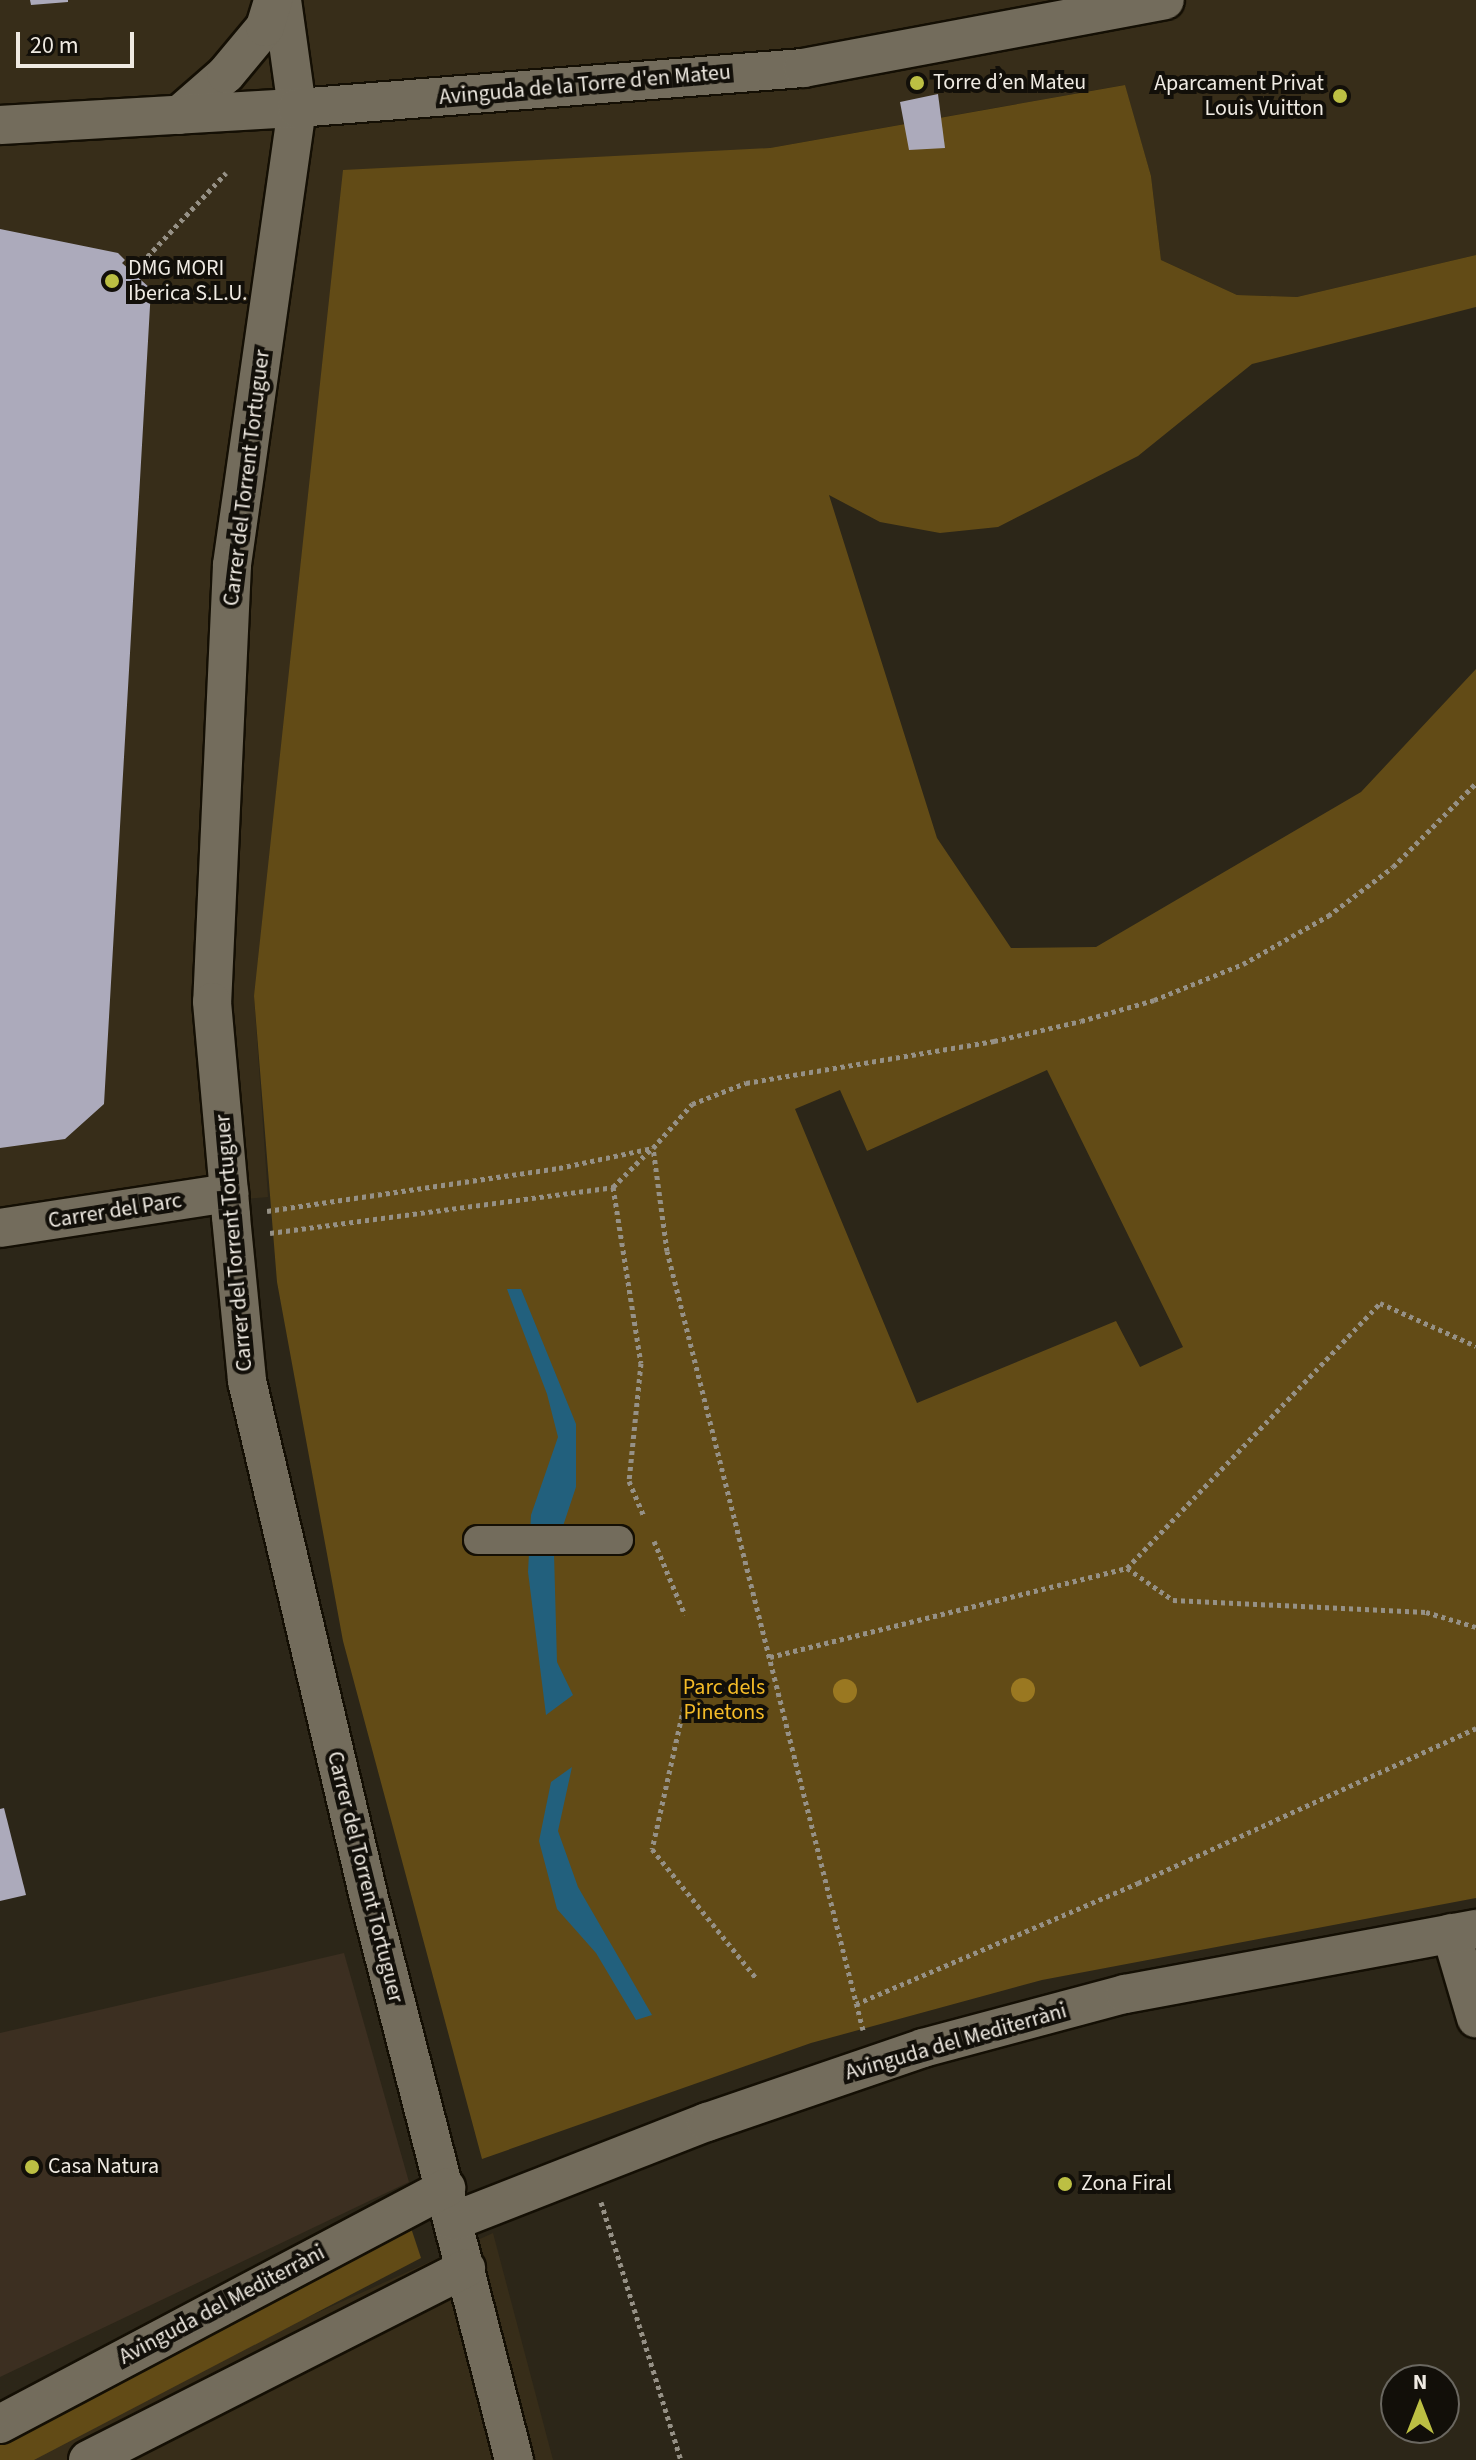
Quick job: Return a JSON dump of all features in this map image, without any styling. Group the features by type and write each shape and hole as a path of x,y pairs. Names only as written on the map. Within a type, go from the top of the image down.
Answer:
{"street":[{"path":"179,115 226,74 265,27 273,0"},
{"name":"Carrer del Torrent Tortuguer","path":"282,0 297,108 232,565 212,1002 231,1217 247,1381 369,1898 514,2460"},
{"name":"Avinguda de la Torre d'en Mateu","path":"0,125 297,108 803,68 1165,0"},
{"name":"Carrer del Parc","path":"0,1228 231,1217"},
{"path":"478,1540 619,1540"},
{"path":"1463,1931 1476,2018"},
{"name":"Avinguda del Mediterràni","path":"0,2424 450,2205 590,2166 952,2040 1125,1994 1463,1931"},
{"path":"88,2460 466,2268"}],"path":[{"path":"131,274 226,173"},
{"path":"231,1217 613,1187 692,1104 746,1083 994,1041 1154,1000 1243,964 1328,916 1393,867 1476,783"},
{"path":"231,1217 559,1168 653,1148"},
{"path":"653,1148 667,1251 856,2004 1138,1883 1476,1728"},
{"path":"613,1187 641,1363 629,1481 646,1521"},
{"path":"770,1657 1127,1568 1380,1303 1476,1346"},
{"path":"651,1535 685,1615"},
{"path":"1127,1568 1173,1600 1426,1612 1476,1627"},
{"path":"689,1684 652,1849 757,1979"},
{"path":"590,2166 681,2460"}],"shaded area":[{"path":"0,0 1476,0 1476,255 1297,297 1237,295 1161,260 1151,176 1124,85 770,148 254,996 268,1197 0,1221"},
{"path":"344,1953 409,2182 0,2377 0,2033"},
{"path":"493,2233 553,2460 0,2460 0,2457"}],"green space":[{"name":"Parc dels Pinetons","path":"1125,85 1151,176 1161,260 1237,295 1297,297 1476,255 1476,307 1252,364 1138,456 998,527 940,533 880,522 829,495 937,838 1011,948 1096,947 1361,792 1476,669 1476,1898 1042,1980 811,2043 482,2159 343,1641 277,1282 254,996 343,170 770,148","holes":["1047,1070 1183,1347 1140,1367 1116,1321 917,1403 795,1109 840,1090 867,1151"]},
{"path":"411,2228 421,2258 34,2460 0,2460 0,2440"}],"water":[{"path":"507,1289 521,1289 576,1424 576,1487 554,1553 557,1662 573,1695 546,1715 528,1572 531,1515 558,1437 547,1394"},
{"path":"572,1767 558,1831 578,1887 652,2015 636,2020 596,1953 557,1909 539,1841 551,1782"}],"building":[{"path":"30,0 68,0 68,2 31,5"},
{"path":"938,94 945,148 909,150 900,102"},
{"path":"0,229 118,253 125,260 122,263 151,289 104,1104 65,1139 0,1148"},
{"path":"4,1808 26,1895 0,1901 0,1809"}],"place":[{"name":"Torre d’en Mateu","path":"917,83"},
{"name":"Aparcament Privat Louis Vuitton","path":"1340,96"},
{"name":"DMG MORI Iberica S.L.U.","path":"112,281"},
{"name":"Casa Natura","path":"32,2167"},
{"name":"Zona Firal","path":"1065,2184"}]}
